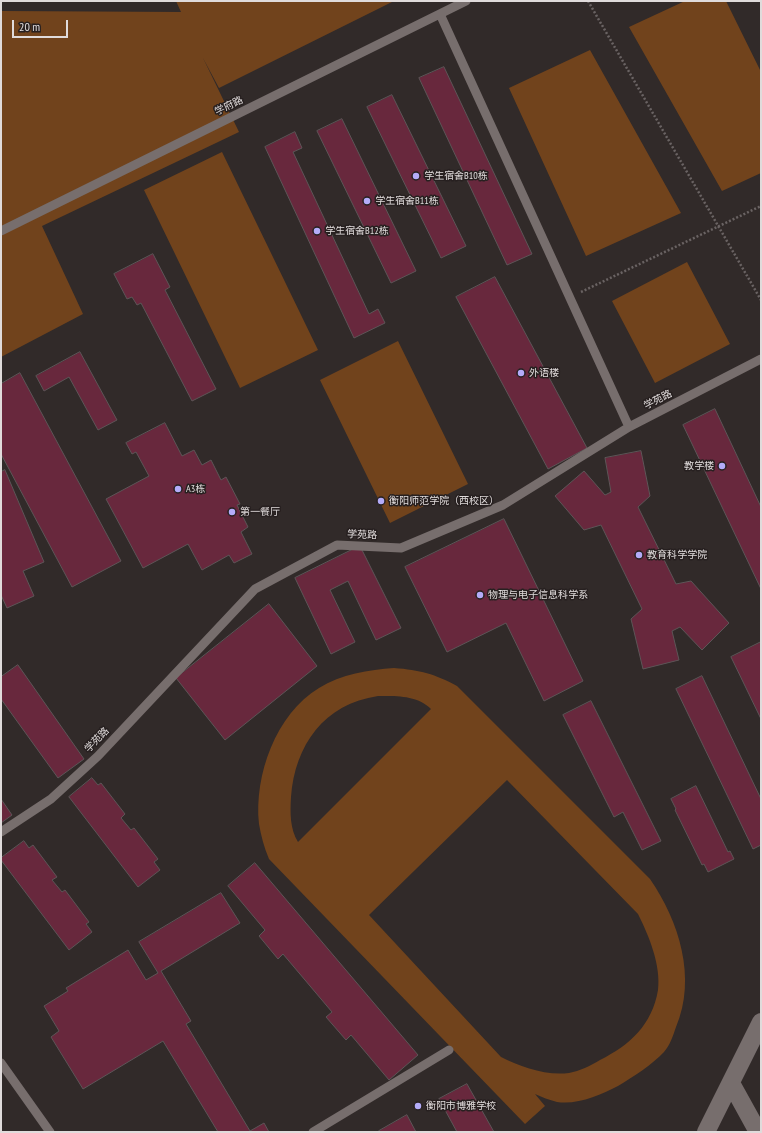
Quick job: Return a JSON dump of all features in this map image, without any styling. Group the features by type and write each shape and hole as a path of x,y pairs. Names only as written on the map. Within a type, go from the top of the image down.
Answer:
{"street":[{"path":"706,1132 761,1022"},
{"path":"731,1083 758,1132"}],"lane":[{"name":"学府路","path":"1,231 466,1"},
{"path":"440,14 629,427"},
{"name":"学苑路","path":"1,832 51,799 98,756 255,589 337,545 401,548 503,504 629,427 761,359"},
{"path":"313,1132 449,1050"},
{"path":"1,1063 50,1132"}],"path":[{"path":"588,1 761,300"},
{"path":"569,297 761,206"}],"shaded area":[{"path":"176,1 394,1 219,88 203,58 239,132 42,226 83,314 1,357 1,11 181,12"},
{"path":"685,1 726,1 761,72 761,173 722,191 629,27"},
{"path":"590,50 681,213 586,256 509,88"},
{"path":"222,152 318,350 240,388 144,190"},
{"path":"687,262 730,344 655,383 612,301"},
{"path":"398,341 468,484 390,523 320,380"},
{"path":"394,668 420,671 442,678 457,686 650,879 660,895 677,931 685,970 685,989 682,1008 672,1037 664,1052 649,1066 618,1086 581,1101 565,1103 557,1102 535,1094 545,1106 525,1124 269,859 264,846 259,824 258,805 264,766 271,747 291,713 304,699 319,688 336,679 365,672","holes":["378,696 406,697 419,701 431,709 298,842 293,832 291,821 291,797 299,760 306,744 316,730 328,718 342,708 359,701","507,780 638,914 650,941 656,961 658,971 658,990 651,1014 645,1024 621,1048 581,1070 569,1073 560,1074 534,1070 501,1057 369,915"]}],"building":[{"path":"444,67 532,254 507,265 419,78"},
{"name":"学生宿舍B10栋","path":"392,95 466,246 441,258 367,107"},
{"name":"学生宿舍B11栋","path":"342,119 416,271 391,283 317,131"},
{"name":"学生宿舍B12栋","path":"295,132 302,148 293,152 369,314 378,309 385,323 354,338 265,147"},
{"path":"153,254 170,287 165,290 216,389 192,401 141,303 137,305 132,297 127,299 114,274"},
{"name":"外语楼","path":"495,277 587,448 548,469 456,297"},
{"path":"80,352 117,420 98,430 69,377 44,391 36,376"},
{"path":"20,373 121,561 72,587 1,454 1,384"},
{"name":"教学楼","path":"715,409 761,507 761,589 683,425"},
{"name":"A3栋","path":"165,423 182,456 194,450 202,465 211,460 221,480 226,477 240,504 237,505 248,527 241,532 252,554 234,563 229,555 202,570 188,544 143,568 106,499 149,476 136,452 132,454 126,443"},
{"name":"教育科学学院","path":"641,451 650,496 638,507 676,584 691,581 729,623 702,650 680,627 672,631 679,660 643,669 631,619 642,609 601,525 584,530 555,496 584,471 605,495 611,492 605,458"},
{"path":"5,470 44,562 23,571 34,596 7,608 1,595 1,472"},
{"name":"物理与电子信息科学系","path":"504,519 583,681 544,701 506,623 447,652 405,567"},
{"path":"360,546 401,628 376,640 348,581 330,590 355,642 331,654 295,578"},
{"path":"269,604 317,666 225,740 176,678"},
{"path":"761,642 761,719 731,657"},
{"path":"18,665 84,759 58,778 1,699 1,677"},
{"path":"702,676 761,799 761,845 753,849 676,689"},
{"path":"591,701 661,841 642,850 623,812 614,817 563,715"},
{"path":"92,778 98,785 101,783 125,814 121,818 131,830 134,828 158,859 154,862 160,870 138,887 69,797"},
{"path":"696,786 728,852 730,851 734,859 708,872 704,864 702,865 671,799"},
{"path":"1,799 12,815 1,823"},
{"path":"24,841 29,848 33,845 57,877 52,880 62,892 65,890 89,922 86,924 92,932 69,950 1,860 1,858"},
{"path":"255,863 418,1055 389,1080 351,1035 346,1040 326,1017 332,1012 283,954 278,959 259,936 265,930 228,886"},
{"path":"221,893 240,923 161,971 191,1021 186,1024 250,1131 264,1123 269,1132 218,1132 163,1041 83,1089 51,1037 59,1031 44,1006 68,991 66,988 128,950 146,980 158,973 139,942"},
{"path":"467,1084 494,1132 457,1132 439,1099"},
{"path":"407,1115 416,1132 379,1131"}],"place":[{"name":"学生宿舍B10栋","path":"416,176"},
{"name":"学生宿舍B11栋","path":"367,201"},
{"name":"学生宿舍B12栋","path":"317,231"},
{"name":"外语楼","path":"521,373"},
{"name":"教学楼","path":"722,466"},
{"name":"A3栋","path":"178,489"},
{"name":"衡阳师范学院（西校区）","path":"381,501"},
{"name":"第一餐厅","path":"232,512"},
{"name":"教育科学学院","path":"639,555"},
{"name":"物理与电子信息科学系","path":"480,595"},
{"name":"衡阳市博雅学校","path":"418,1106"}]}
